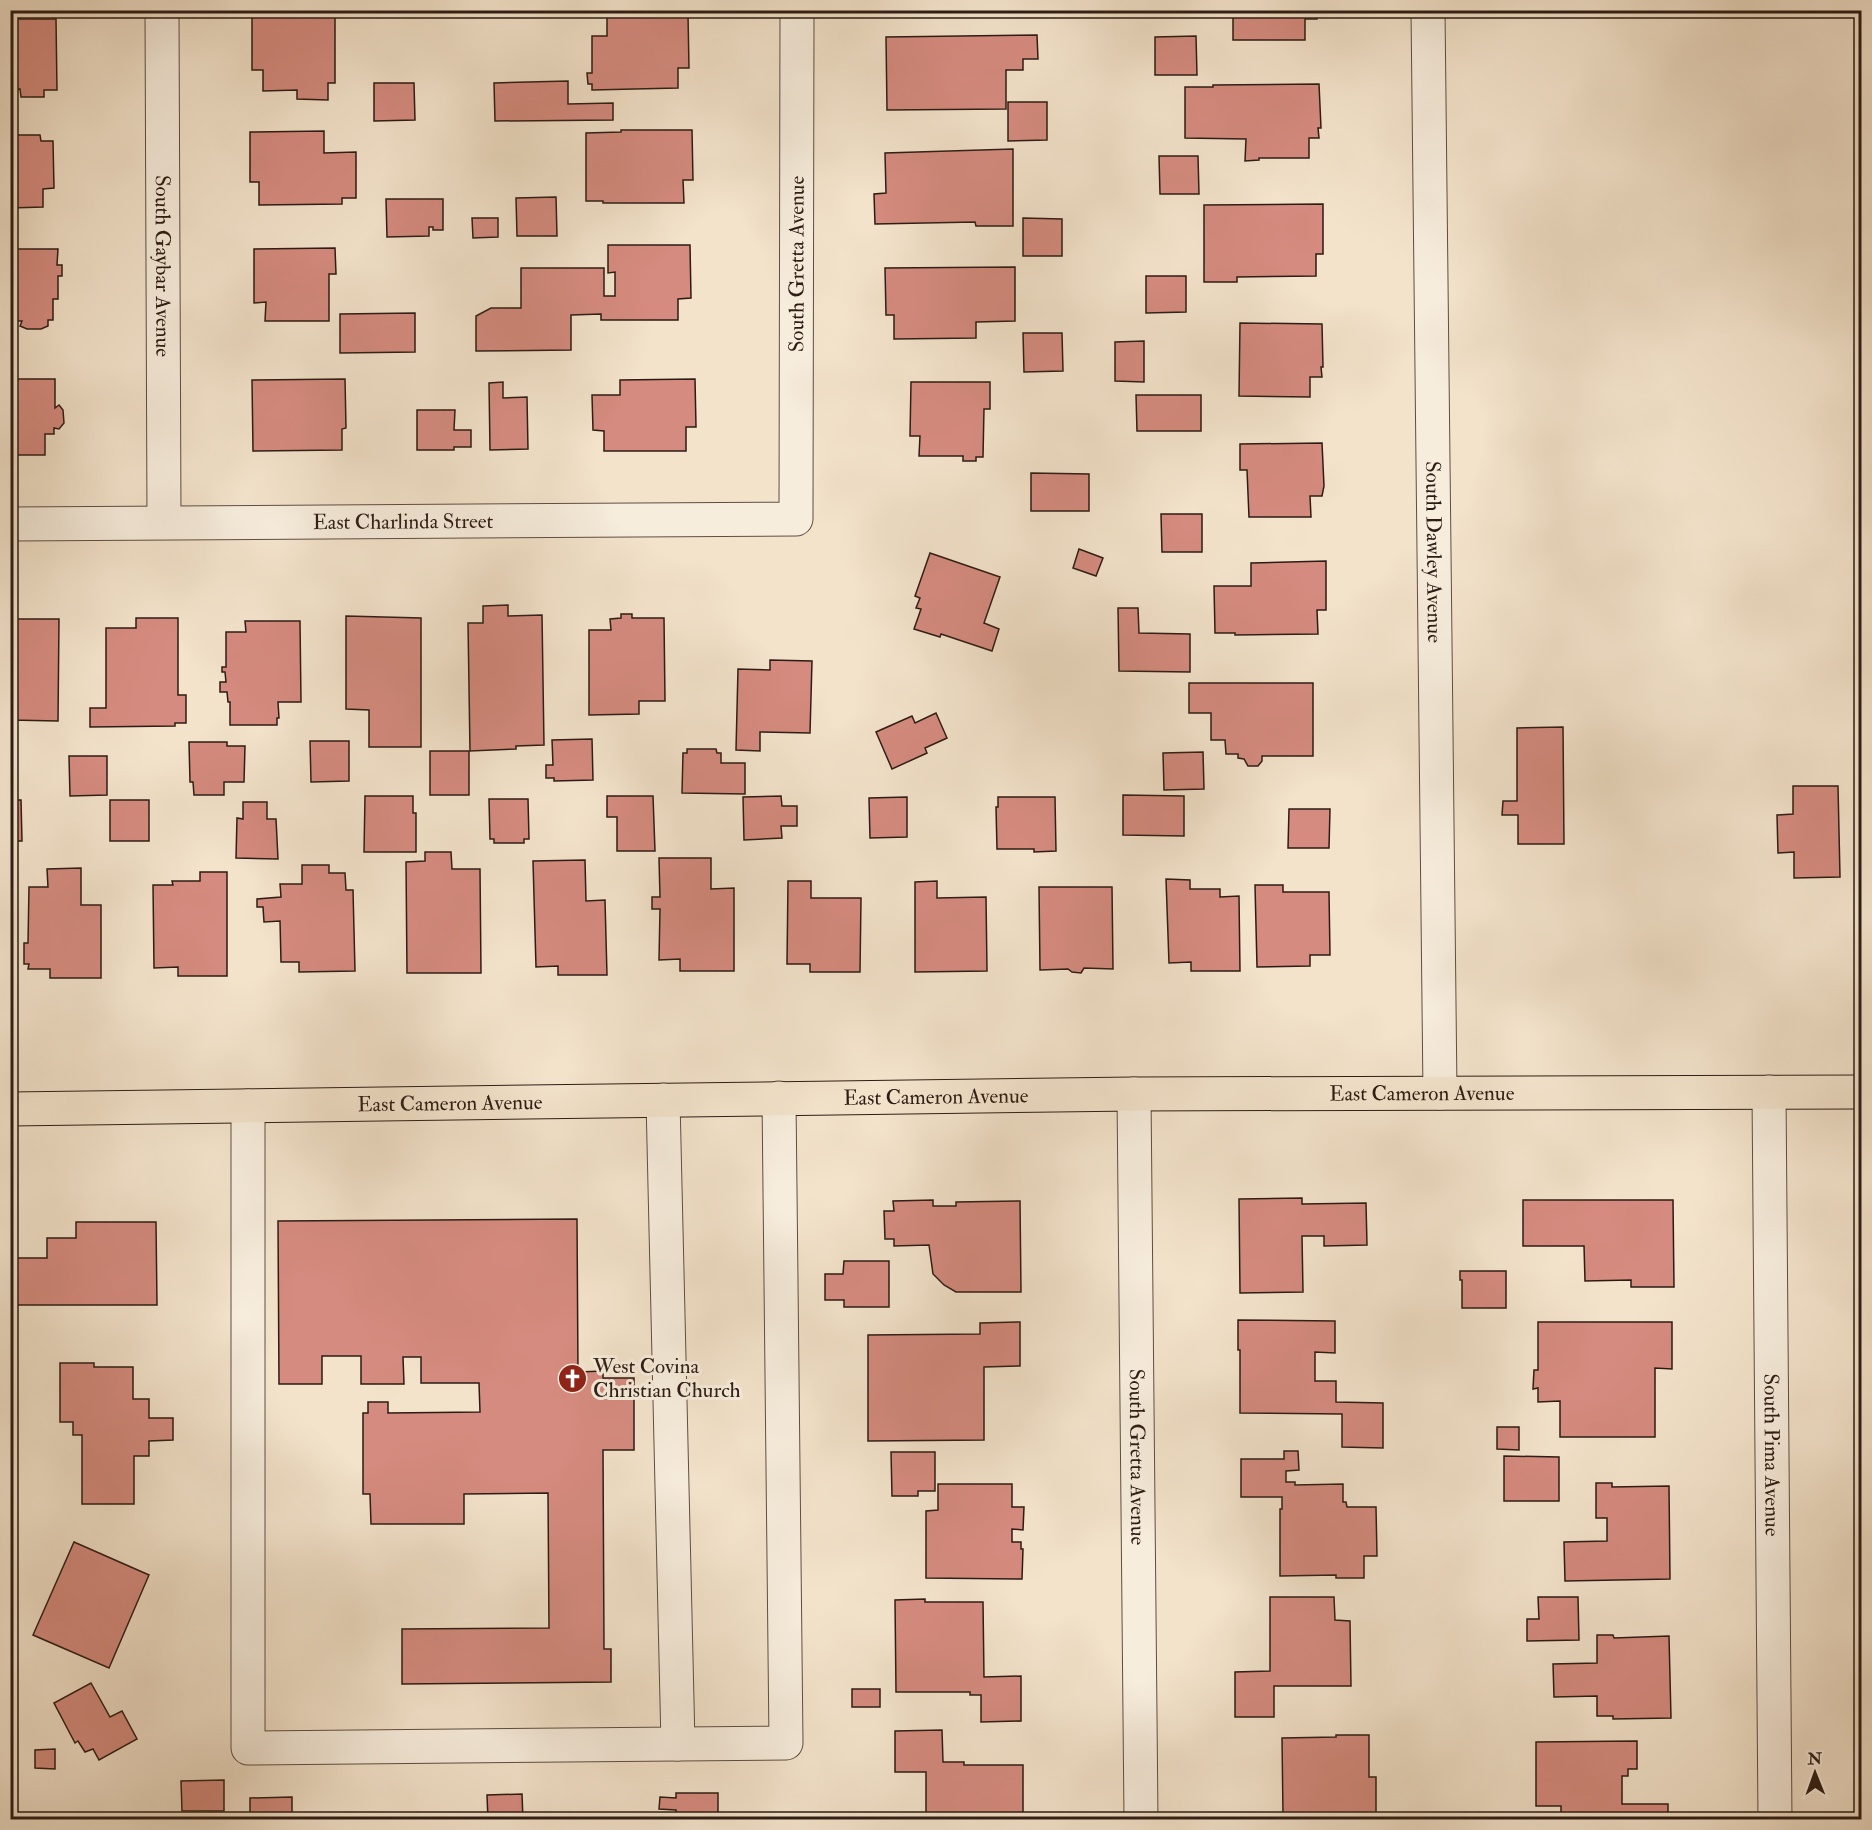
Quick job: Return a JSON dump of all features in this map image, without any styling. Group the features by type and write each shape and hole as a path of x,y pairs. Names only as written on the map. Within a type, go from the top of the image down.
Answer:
{"main road":[{"name":"East Cameron Avenue","path":"10,1108 1134,1094 1862,1092"}],"street":[{"name":"South Gaybar Avenue","path":"162,10 164,522"},
{"name":"South Gretta Avenue","path":"796,519 797,10"},
{"name":"South Dawley Avenue","path":"1428,10 1440,1093"},
{"name":"East Charlinda Street","path":"10,524 796,519"},
{"name":"South Pima Avenue","path":"1769,1092 1775,1820"},
{"name":"South Gretta Avenue","path":"1134,1094 1141,1820"},
{"path":"248,1106 248,1748 786,1743 779,1098"},
{"path":"663,1100 678,1744"}],"building":[{"path":"1233,10 1317,10 1317,19 1305,19 1305,40 1233,40"},
{"path":"607,15 688,15 689,68 678,68 678,88 592,90 592,84 588,84 587,73 592,73 592,36 607,36"},
{"path":"252,17 335,17 335,83 328,83 328,100 297,99 297,90 263,91 263,70 252,70"},
{"path":"10,19 56,19 57,90 44,90 44,97 21,97 20,89 15,90 15,93 10,93"},
{"path":"1037,35 1038,59 1023,59 1023,70 1006,70 1006,109 887,110 886,37"},
{"path":"1196,36 1197,75 1155,75 1155,37"},
{"path":"568,81 568,104 613,103 613,120 495,121 494,83"},
{"path":"374,83 414,83 415,120 374,121"},
{"path":"1319,84 1321,128 1318,128 1319,138 1309,138 1309,158 1259,158 1259,160 1245,161 1246,139 1185,138 1185,87"},
{"path":"1008,102 1047,102 1047,140 1008,141"},
{"path":"621,130 692,130 693,180 683,180 684,203 586,201 586,133 621,132"},
{"path":"324,131 324,153 356,152 356,198 342,198 342,204 259,205 259,182 250,182 250,132"},
{"path":"10,135 40,135 41,141 53,141 54,188 43,189 43,207 10,208"},
{"path":"1013,149 1013,226 976,226 975,222 875,224 874,194 886,193 885,153"},
{"path":"1159,156 1198,156 1199,194 1160,194"},
{"path":"556,197 557,236 517,236 516,198"},
{"path":"386,199 443,199 443,230 433,230 433,227 429,227 429,236 387,237"},
{"path":"1323,204 1323,254 1316,254 1316,276 1237,277 1237,282 1204,282 1204,205"},
{"path":"472,218 498,218 498,237 473,238"},
{"path":"1023,218 1062,219 1062,256 1023,256"},
{"path":"608,245 690,245 691,298 678,299 678,320 601,320 601,314 571,315 571,350 476,351 476,316 491,308 521,308 521,268 604,268 604,296 615,296 615,272 608,273"},
{"path":"335,248 336,274 329,274 329,321 265,321 266,302 254,303 254,249"},
{"path":"10,249 58,249 57,265 62,265 62,276 58,276 58,299 53,299 53,320 48,320 48,326 41,329 27,329 20,326 22,321 10,324"},
{"path":"1015,267 1015,321 976,322 976,338 894,339 894,315 886,315 885,268"},
{"path":"1146,276 1186,276 1186,312 1146,313"},
{"path":"415,313 415,352 340,353 340,314"},
{"path":"1240,323 1322,324 1322,377 1310,377 1310,397 1239,396"},
{"path":"1023,333 1062,333 1063,371 1024,372"},
{"path":"1144,341 1144,382 1115,381 1115,342"},
{"path":"10,379 55,379 55,408 59,405 63,410 64,423 59,429 54,428 54,434 45,434 45,455 10,455"},
{"path":"345,379 346,428 342,429 342,450 253,451 252,380"},
{"path":"695,379 696,427 686,427 686,451 604,451 604,431 593,430 592,395 620,395 620,380"},
{"path":"503,382 503,398 527,397 528,449 490,450 489,383"},
{"path":"911,382 990,382 990,409 984,409 983,457 976,457 976,461 963,461 963,456 919,456 920,436 910,436"},
{"path":"1136,395 1201,395 1201,431 1137,431"},
{"path":"417,410 455,410 454,430 471,430 471,447 454,447 454,450 417,450"},
{"path":"1322,443 1324,486 1322,496 1310,496 1311,517 1249,517 1247,470 1240,470 1240,444"},
{"path":"1031,473 1089,474 1089,511 1031,511"},
{"path":"1161,514 1202,514 1202,552 1162,552"},
{"path":"1079,549 1103,558 1096,576 1073,568"},
{"path":"930,553 1000,577 984,623 999,629 992,651 941,634 940,637 914,629 921,609 916,608 920,598 915,596"},
{"path":"1326,561 1326,610 1317,610 1318,634 1235,635 1235,633 1215,633 1214,586 1251,586 1251,563"},
{"path":"508,605 508,616 542,615 544,745 470,751 468,623 483,623 483,606"},
{"path":"1118,608 1138,608 1139,633 1190,634 1190,672 1119,671"},
{"path":"621,614 632,614 632,618 664,618 665,701 639,701 639,714 589,715 589,630 611,630 610,619 621,618"},
{"path":"346,616 421,618 421,747 369,747 369,710 346,709"},
{"path":"136,618 178,618 178,695 186,695 186,723 175,723 175,726 90,727 90,708 106,708 106,628 136,628"},
{"path":"10,619 59,619 58,721 10,720"},
{"path":"245,621 300,621 301,702 278,702 277,725 230,725 230,702 228,702 227,692 220,692 220,682 226,682 222,667 226,667 226,632 246,632"},
{"path":"770,660 812,661 810,733 760,732 760,751 736,750 738,669 770,670"},
{"path":"1189,683 1313,683 1313,756 1262,756 1262,761 1258,766 1248,766 1244,759 1238,758 1238,754 1226,754 1225,740 1211,740 1211,713 1189,713"},
{"path":"936,713 947,738 925,748 927,753 892,769 876,732 912,716 915,723"},
{"path":"1563,727 1564,844 1518,844 1518,815 1502,815 1503,801 1517,801 1517,728"},
{"path":"592,739 593,780 554,781 554,778 546,778 546,765 553,765 552,740"},
{"path":"310,741 349,741 349,781 311,782"},
{"path":"189,742 227,742 227,746 245,746 244,782 224,782 224,795 194,795 193,782 190,782"},
{"path":"687,749 716,749 717,753 721,753 721,763 745,763 745,794 682,793 683,753 687,753"},
{"path":"430,751 469,751 469,795 430,795"},
{"path":"1203,752 1204,789 1164,790 1163,753"},
{"path":"69,756 107,756 107,795 70,796"},
{"path":"1793,786 1838,786 1840,877 1794,878 1794,852 1778,853 1777,815 1793,814"},
{"path":"1123,795 1184,796 1184,836 1123,835"},
{"path":"365,796 413,796 413,813 416,813 416,852 364,852"},
{"path":"607,796 653,796 655,851 617,851 617,817 607,817"},
{"path":"781,796 782,806 797,806 797,826 781,826 782,838 744,840 743,797"},
{"path":"907,797 907,837 870,838 869,798"},
{"path":"998,797 1055,797 1056,851 997,849 996,807 998,807"},
{"path":"489,799 528,799 529,839 524,839 524,843 494,843 494,839 490,839"},
{"path":"10,800 21,800 22,841 10,841"},
{"path":"110,800 149,800 149,841 110,841"},
{"path":"243,802 267,802 267,819 276,819 278,859 236,858 237,818 243,819"},
{"path":"1289,809 1330,809 1329,848 1288,848"},
{"path":"425,852 451,852 452,869 480,869 481,973 407,973 406,862 425,861"},
{"path":"659,858 711,858 711,889 734,888 734,971 680,971 680,959 659,960 660,909 652,909 652,897 660,897"},
{"path":"585,860 586,901 605,900 607,975 558,975 558,966 536,967 533,861"},
{"path":"302,865 329,865 329,873 345,873 346,890 353,890 355,971 299,972 299,962 281,962 280,921 264,922 263,907 257,907 257,899 281,897 280,884 302,884"},
{"path":"81,868 81,905 101,905 101,978 50,978 50,969 28,969 29,964 24,964 24,943 28,943 29,887 48,887 47,869"},
{"path":"200,872 227,872 227,976 178,976 178,967 154,968 153,885 173,885 172,881 200,881"},
{"path":"1166,879 1190,880 1190,889 1220,889 1220,897 1239,896 1240,971 1191,971 1191,962 1169,963"},
{"path":"788,881 811,881 811,898 861,898 860,972 810,972 810,964 787,964"},
{"path":"937,881 937,898 986,897 987,971 915,972 915,882"},
{"path":"1255,885 1283,885 1283,892 1329,892 1330,955 1310,955 1310,966 1257,967"},
{"path":"1039,887 1112,887 1113,969 1084,968 1081,973 1068,969 1040,970"},
{"path":"1302,1198 1302,1204 1366,1203 1367,1245 1324,1246 1324,1236 1302,1236 1303,1292 1240,1293 1239,1199"},
{"path":"933,1200 933,1206 956,1206 956,1202 1020,1201 1021,1292 956,1292 944,1285 933,1274 929,1245 894,1246 894,1239 885,1239 884,1211 894,1211 893,1201"},
{"path":"1523,1200 1673,1200 1674,1287 1631,1287 1631,1280 1585,1281 1584,1246 1523,1246"},
{"path":"577,1219 578,1372 603,1371 603,1378 634,1378 634,1450 603,1450 604,1649 611,1649 611,1682 402,1684 402,1629 549,1628 548,1493 464,1494 464,1524 371,1524 370,1494 363,1494 363,1413 368,1413 368,1402 388,1402 388,1413 480,1412 479,1383 421,1383 421,1357 403,1357 404,1384 361,1384 361,1356 322,1356 322,1384 279,1384 278,1221"},
{"path":"76,1222 156,1222 157,1305 10,1305 10,1258 47,1258 47,1238 76,1238"},
{"path":"844,1261 889,1261 889,1307 844,1307 844,1300 825,1300 825,1274 843,1274"},
{"path":"1460,1271 1506,1271 1506,1308 1462,1308"},
{"path":"1238,1320 1335,1321 1335,1353 1315,1352 1315,1381 1336,1381 1336,1402 1383,1403 1383,1448 1342,1447 1342,1414 1240,1413"},
{"path":"1020,1322 1020,1366 984,1367 984,1440 868,1441 868,1335 980,1334 980,1323"},
{"path":"1538,1322 1672,1322 1672,1369 1655,1368 1655,1437 1560,1437 1560,1401 1538,1402 1538,1388 1533,1389 1534,1370 1538,1370"},
{"path":"60,1363 94,1363 94,1367 133,1367 133,1399 149,1399 149,1418 173,1418 173,1440 149,1441 149,1456 134,1456 134,1504 82,1504 82,1435 73,1435 73,1422 60,1422"},
{"path":"1497,1427 1519,1427 1519,1450 1497,1449"},
{"path":"1284,1451 1298,1451 1299,1470 1286,1471 1286,1482 1295,1482 1295,1485 1343,1484 1343,1502 1346,1502 1347,1507 1376,1507 1377,1556 1364,1556 1364,1578 1336,1578 1336,1575 1280,1576 1282,1497 1241,1497 1241,1459 1284,1459"},
{"path":"891,1452 935,1452 935,1491 918,1491 918,1496 892,1496"},
{"path":"1504,1456 1559,1457 1559,1501 1504,1501"},
{"path":"1596,1483 1612,1483 1612,1487 1669,1486 1670,1579 1565,1581 1564,1542 1607,1541 1607,1518 1596,1518"},
{"path":"938,1484 1012,1484 1012,1507 1024,1507 1023,1530 1012,1529 1012,1542 1021,1542 1021,1549 1023,1549 1022,1579 926,1578 926,1511 938,1510"},
{"path":"74,1542 149,1575 109,1668 33,1635"},
{"path":"1270,1597 1334,1597 1335,1620 1350,1621 1351,1686 1274,1686 1274,1717 1235,1717 1235,1672 1270,1671"},
{"path":"1538,1597 1578,1597 1579,1640 1527,1641 1527,1619 1539,1619"},
{"path":"925,1599 925,1602 983,1602 984,1677 1021,1676 1021,1721 981,1722 981,1695 970,1695 970,1692 896,1692 895,1600"},
{"path":"1597,1635 1613,1635 1614,1638 1669,1636 1671,1718 1613,1719 1613,1716 1597,1716 1597,1696 1554,1697 1553,1664 1597,1663"},
{"path":"91,1683 110,1717 122,1711 137,1739 99,1760 93,1749 85,1752 78,1741 75,1743 54,1703"},
{"path":"852,1689 880,1689 880,1707 852,1707"},
{"path":"942,1730 943,1762 964,1762 964,1765 1023,1765 1023,1820 926,1820 926,1772 895,1772 895,1731"},
{"path":"1336,1735 1369,1735 1369,1777 1376,1777 1376,1819 1243,1820 1243,1815 1283,1815 1282,1738 1336,1737"},
{"path":"1637,1741 1637,1769 1628,1769 1628,1776 1622,1776 1622,1804 1668,1804 1668,1820 1561,1820 1561,1806 1536,1806 1536,1742"},
{"path":"55,1749 55,1769 35,1768 35,1750"},
{"path":"224,1780 224,1811 182,1811 181,1781"},
{"path":"676,1793 718,1793 718,1820 676,1820 676,1810 659,1809 660,1797 676,1798"},
{"path":"522,1794 523,1820 488,1820 487,1795"},
{"path":"292,1797 292,1820 250,1820 250,1798"},
{"path":"230,1814 230,1820 196,1820 196,1815"}],"place":[{"name":"West Covina Christian Church","path":"572,1378"}]}
